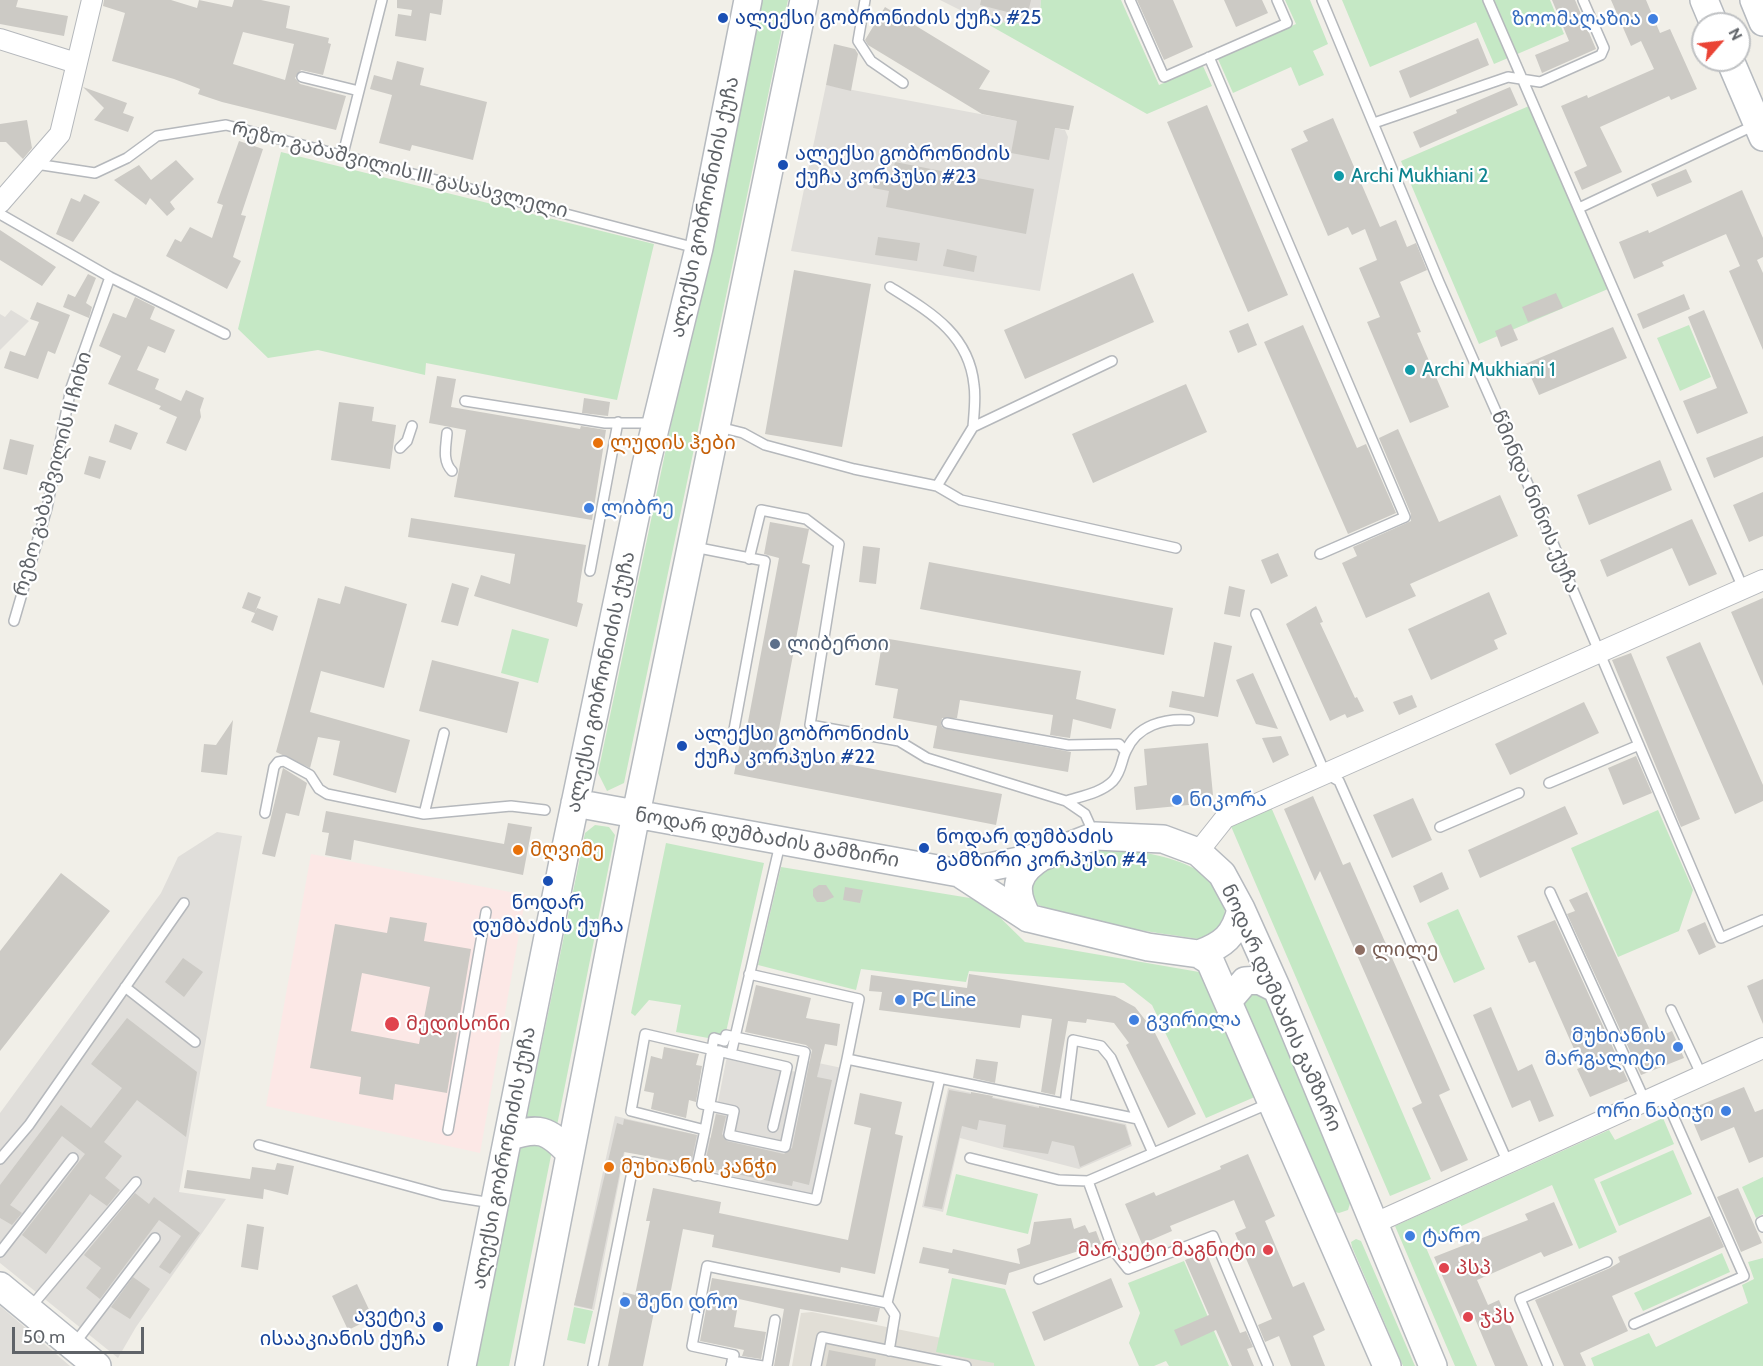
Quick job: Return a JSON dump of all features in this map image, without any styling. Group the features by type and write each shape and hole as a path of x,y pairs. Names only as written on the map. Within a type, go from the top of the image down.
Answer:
{"main road":[{"name":"ალექსი გობრონიძის ქუჩა","path":"462,1366 575,803 657,423 699,249 748,0"},
{"path":"529,1366 569,1152 629,860 636,814 804,0"},
{"path":"1754,0 1763,22"},
{"path":"1735,72 1761,130"},
{"name":"ნოდარ დუმბაძის გამზირი","path":"575,803 959,873 1044,856 1095,836 1163,840 1198,852 1222,874 1241,909 1277,989 1433,1366"},
{"path":"1028,918 1018,901 1018,882 1028,865 1044,856"},
{"name":"ნოდარ დუმბაძის გამზირი","path":"959,873 1028,918 1148,947 1199,954"},
{"path":"1199,954 1228,939 1237,926 1241,909"},
{"path":"1199,954 1210,961 1387,1366"},
{"path":"1228,1001 1245,981 1259,980 1277,989"},
{"path":"508,1137 536,1130 548,1132 569,1152"},
{"path":"1326,1223 1349,1226 1373,1224"},
{"path":"2,1291 97,1366"}],"street":[{"path":"0,204 60,134 92,0"},
{"path":"0,39 76,63"},
{"path":"1198,852 1225,818 1763,580"},
{"path":"1373,1224 1763,1048"}],"lane":[{"path":"343,154 382,0"},
{"path":"865,0 858,41 871,61 903,83"},
{"path":"1130,0 1164,77 1287,23 1277,0"},
{"name":"წმინდა ნინოს ქუჩა","path":"1322,0 1435,273 1600,652 1721,938 1763,920"},
{"path":"1488,0 1743,588"},
{"path":"1374,123 1508,77 1540,82 1601,54 1604,48 1583,0"},
{"path":"1209,57 1405,517 1320,554"},
{"path":"302,77 359,92"},
{"name":"რეზო გაბაშვილის III გასასვლელი","path":"36,164 95,173 127,158 157,136 226,125 699,249"},
{"path":"1579,208 1761,130"},
{"path":"0,214 110,277 225,334"},
{"name":"რეზო გაბაშვილის II ჩიხი","path":"14,621 47,508 72,388 110,277"},
{"path":"890,287 932,313 962,344 974,384 973,427 937,486"},
{"path":"973,427 1112,361"},
{"path":"465,401 605,423 657,423"},
{"path":"590,571 618,422"},
{"path":"400,448 407,441 412,426"},
{"path":"717,426 743,433 765,445 854,469 937,486 961,500 1176,548"},
{"path":"447,433 445,459 446,466 452,471"},
{"path":"749,559 761,510 806,519 839,544 810,724 899,741 927,758 1066,801 1085,814 1095,836"},
{"path":"692,546 765,561 733,735"},
{"path":"1256,615 1325,773 1339,781 1508,1163"},
{"path":"1066,801 1097,792 1112,782 1120,773 1125,752 1144,730 1171,718 1189,720"},
{"path":"947,723 1068,745 1119,744 1125,752"},
{"path":"424,814 444,733"},
{"path":"1549,783 1639,745"},
{"path":"265,813 274,767 278,762 284,761 310,775 319,789 327,794 424,814 511,806 545,810"},
{"path":"1440,827 1519,793"},
{"path":"731,1054 780,842"},
{"path":"1550,892 1744,1276 1634,1324"},
{"path":"0,1159 29,1125 183,903"},
{"path":"448,1130 486,912"},
{"path":"593,1366 634,1162 816,1200 859,999 749,974"},
{"path":"125,987 195,1042"},
{"path":"1671,1010 1702,1076"},
{"path":"705,1130 634,1113 630,1108 645,1034 787,1067 773,1127"},
{"path":"695,1176 710,1106 716,1050 714,1038 724,1041 726,1035 805,1052 785,1147 729,1135 734,1111 710,1106"},
{"path":"1065,1104 1073,1040 1101,1046 1111,1058 1153,1153"},
{"path":"847,1059 1138,1119"},
{"path":"887,1303 940,1078"},
{"path":"970,1158 1059,1180 1088,1181 1272,1102"},
{"path":"258,1145 442,1195 494,1204"},
{"path":"0,1252 73,1158"},
{"path":"1088,1181 1113,1250 1128,1269 1213,1236 1268,1366"},
{"path":"28,1310 135,1182"},
{"path":"1763,1221 1761,1222 1763,1227"},
{"path":"72,1348 154,1238"},
{"path":"1039,1279 1113,1250"},
{"path":"1548,1366 1520,1299 1607,1262"},
{"path":"775,1320 765,1366 732,1363 734,1355 692,1346 706,1266 887,1303 895,1315 889,1351"},
{"path":"816,1366 822,1337 966,1366"}],"shaded area":[{"path":"940,0 1041,0 1039,25 982,21"},
{"path":"826,85 1065,130 1068,137 1040,291 791,251"},
{"path":"11,310 29,321 0,350 0,314 5,317"},
{"path":"217,832 242,836 179,1192 226,1199 136,1327 118,1358 0,1263 0,1113 161,893 178,857"},
{"name":"მედისონი","path":"311,854 526,895 480,1153 266,1106"},
{"path":"727,1056 801,1073 804,1060 842,1068 813,1195 625,1151 594,1310 574,1306 615,1116 711,1138"},
{"path":"948,1088 1126,1124 1132,1146 1079,1169 960,1138 943,1212 922,1207"},
{"path":"0,1306 70,1366 0,1366"},
{"path":"812,1312 1011,1352 1017,1366 792,1366 801,1313"}],"green space":[{"path":"760,0 788,0 624,783 607,791 598,773"},
{"path":"1041,0 1121,0 1159,85 1203,66 1212,86 1147,114 982,21 1039,25"},
{"path":"1285,0 1310,0 1328,44 1313,51 1324,75 1299,86 1291,67 1233,93 1218,59 1296,24"},
{"path":"1342,0 1550,0 1564,34 1494,64 1476,22 1370,67"},
{"path":"1529,106 1608,289 1479,344 1401,161"},
{"path":"281,152 654,244 617,400 426,363 425,375 318,350 268,358 238,329"},
{"path":"1689,325 1711,377 1680,391 1657,338"},
{"path":"512,629 549,639 538,683 501,673"},
{"path":"1271,807 1431,1179 1390,1196 1230,824"},
{"path":"1658,810 1693,890 1679,931 1618,957 1571,848"},
{"path":"595,825 609,827 615,835 509,1366 476,1366 585,833"},
{"path":"666,843 764,863 724,1041 676,1032 681,1005 649,1000 635,1016 631,1013"},
{"path":"1113,849 1153,854 1175,860 1194,868 1211,880 1222,895 1225,913 1219,936 1205,940 1117,926 1073,916 1031,902 1029,878 1084,851"},
{"path":"781,867 982,900 1025,942 1205,973 1257,1096 1206,1118 1152,1005 1124,983 969,971 966,982 861,969 856,990 758,965"},
{"path":"1458,909 1485,969 1454,983 1427,923"},
{"path":"1251,987 1267,998 1352,1197 1348,1210 1339,1213 1328,1210 1241,1007"},
{"path":"1663,1118 1674,1144 1594,1179 1617,1232 1579,1249 1552,1185 1424,1243 1477,1366 1455,1366 1395,1226 1609,1130 1615,1140"},
{"path":"1673,1150 1692,1194 1619,1226 1600,1182"},
{"path":"956,1174 1038,1194 1028,1234 946,1215"},
{"path":"1763,1177 1763,1214 1756,1218 1742,1187"},
{"path":"1356,1239 1361,1241 1415,1366 1403,1366 1352,1247 1351,1242"},
{"path":"1722,1253 1730,1272 1643,1311 1634,1293"},
{"path":"1763,1258 1763,1366 1594,1366 1591,1358 1649,1333 1656,1347 1748,1303 1742,1285 1754,1279 1748,1262"},
{"path":"1184,1261 1229,1366 1169,1366 1166,1361 1154,1366 1139,1366 1129,1343 1140,1313 1128,1283"},
{"path":"952,1278 1005,1289 1035,1366 994,1366 994,1363 936,1352"},
{"path":"574,1307 593,1311 585,1344 567,1340"}],"building":[{"path":"0,0 18,0 16,7 68,16 64,36 0,24"},
{"path":"104,0 171,0 197,8 199,0 232,7 234,0 261,0 290,6 286,28 329,38 328,43 331,44 323,75 301,70 295,78 300,84 346,96 336,130 222,102 198,94 200,89 174,79 112,61 125,13 103,6","holes":["243,32 294,44 285,80 233,64"]},
{"path":"397,0 443,0 441,15 430,13 426,41 395,36 398,14 411,16 412,10 397,8"},
{"path":"981,0 1031,0 1027,17 980,5"},
{"path":"1137,0 1173,0 1193,47 1164,60"},
{"path":"1224,0 1262,0 1268,13 1236,27"},
{"path":"1552,0 1575,0 1596,49 1542,73 1535,55 1569,41"},
{"path":"1611,0 1646,0 1660,33 1670,29 1697,89 1671,100 1669,96 1600,127 1622,172 1582,190 1574,172 1587,166 1561,106 1587,95 1588,98 1654,69 1641,41 1631,46"},
{"path":"885,7 990,71 979,89 1074,106 1069,130 1055,128 1049,160 1011,153 1017,121 982,114 868,45 865,40"},
{"path":"1478,38 1489,65 1410,98 1399,71"},
{"path":"834,44 855,49 858,54 851,91 826,85"},
{"path":"397,61 424,68 420,85 487,102 473,160 412,145 410,151 379,143 392,95 370,89 374,75 392,80"},
{"path":"83,87 127,103 123,113 134,117 128,132 94,120 104,108"},
{"path":"1510,87 1518,105 1420,148 1413,132 1457,113 1456,110"},
{"path":"1207,105 1288,295 1248,312 1167,122"},
{"path":"1333,118 1380,227 1396,220 1407,247 1416,243 1427,270 1400,282 1421,332 1417,333 1449,407 1410,423 1367,322 1380,317 1359,268 1377,260 1365,229 1352,235 1348,227 1328,236 1291,149 1308,141 1303,131"},
{"path":"27,120 32,148 23,159 6,142 0,142 0,124"},
{"path":"239,141 263,149 241,215 246,216 233,257 241,261 227,289 166,256 175,239 181,242 190,227 212,238 223,205 217,203"},
{"path":"176,160 194,179 170,202 175,209 167,216 150,198 146,205 114,180 139,165 151,180"},
{"path":"895,162 1034,189 1026,234 886,207 889,191 873,188 876,171 892,175"},
{"path":"1686,169 1692,182 1657,197 1651,184"},
{"path":"1742,190 1763,238 1763,257 1757,260 1763,273 1763,350 1729,271 1740,266 1726,234 1662,262 1664,266 1634,279 1619,242 1648,230 1649,233"},
{"path":"84,194 100,202 73,242 56,234 71,198 80,202"},
{"path":"0,230 56,267 42,286 0,260"},
{"path":"878,237 920,243 917,261 875,255"},
{"path":"947,249 977,256 974,272 943,266"},
{"path":"794,270 871,284 842,447 765,434"},
{"path":"1133,273 1154,322 1025,379 1004,330"},
{"path":"88,274 96,278 86,303 92,307 89,318 63,307 68,294 75,297"},
{"path":"1556,293 1563,308 1528,322 1522,307"},
{"path":"1684,294 1690,309 1643,329 1637,314"},
{"path":"135,297 155,307 150,319 175,330 165,353 148,346 137,370 159,379 155,389 181,401 186,390 204,398 200,410 201,417 186,451 166,443 177,417 159,409 161,406 108,384 121,356 99,346 113,313 126,318"},
{"path":"37,302 70,315 55,354 48,351 38,379 4,368 10,351 25,356 39,322 30,319"},
{"path":"1704,310 1748,413 1697,434 1683,401 1717,388 1688,317"},
{"path":"1248,323 1257,345 1238,353 1229,331"},
{"path":"1511,324 1518,340 1501,347 1495,331"},
{"path":"1303,325 1357,448 1366,444 1396,513 1348,534 1264,342"},
{"path":"1613,327 1627,358 1539,395 1525,364"},
{"path":"437,376 456,379 451,407 580,429 581,426 606,430 592,520 454,497 466,430 429,423"},
{"path":"1186,384 1207,432 1093,483 1072,434"},
{"path":"584,398 610,402 608,416 582,413"},
{"path":"339,402 374,407 372,421 396,425 390,469 331,460"},
{"path":"115,424 138,433 131,450 109,442"},
{"path":"1398,429 1439,522 1500,495 1518,536 1410,584 1416,596 1366,618 1342,563 1357,556 1353,547 1411,521 1411,514 1379,438"},
{"path":"1763,436 1763,457 1714,478 1706,458"},
{"path":"10,439 34,445 27,475 3,469"},
{"path":"89,456 106,461 100,479 84,474"},
{"path":"1660,460 1672,490 1589,525 1577,495"},
{"path":"1763,492 1763,536 1749,542 1733,505"},
{"path":"411,518 586,545 577,602 583,604 577,627 474,596 481,575 510,584 515,554 408,537"},
{"path":"1692,519 1717,574 1689,586 1672,548 1607,577 1600,560"},
{"path":"770,522 809,529 802,563 810,565 775,750 1002,794 996,825 734,774 740,742 744,743 779,558 764,554"},
{"path":"863,546 880,548 876,584 859,582"},
{"path":"1278,553 1288,576 1271,584 1261,560"},
{"path":"929,562 1173,608 1164,655 920,609"},
{"path":"452,583 469,588 458,626 441,622"},
{"path":"345,586 407,604 384,688 321,671 310,712 410,740 396,793 333,775 340,741 318,737 310,768 276,752 318,598 340,604"},
{"path":"1229,586 1245,590 1240,617 1224,614"},
{"path":"248,592 261,597 255,612 257,608 278,616 273,631 251,622 255,613 242,608"},
{"path":"1489,592 1507,634 1494,640 1498,649 1431,680 1408,629"},
{"path":"1763,598 1763,686 1731,612"},
{"path":"1316,606 1323,622 1320,623 1355,698 1357,697 1364,711 1347,718 1345,714 1330,721 1286,624"},
{"path":"883,638 1081,671 1076,699 1116,709 1111,729 1073,719 1070,738 1050,735 1053,715 960,700 957,718 942,718 943,728 1071,752 1068,772 933,748 937,726 893,718 898,689 875,685"},
{"path":"1214,642 1232,646 1218,717 1169,707 1172,691 1204,697"},
{"path":"1700,642 1763,785 1763,801 1735,814 1666,657"},
{"path":"1631,653 1700,819 1681,827 1612,660"},
{"path":"432,660 519,682 507,733 419,711"},
{"path":"1253,673 1278,729 1256,724 1236,680"},
{"path":"1412,695 1417,707 1399,715 1393,702"},
{"path":"1584,702 1599,733 1510,775 1495,744"},
{"path":"233,720 227,775 201,772 204,744 216,745"},
{"path":"1281,736 1289,755 1273,763 1262,738"},
{"path":"1208,743 1213,795 1199,804 1136,810 1134,787 1147,785 1144,749"},
{"path":"1636,756 1652,793 1623,805 1608,768"},
{"path":"283,768 307,783 299,816 286,813 275,857 262,854"},
{"path":"1313,796 1343,865 1350,862 1450,1090 1439,1095 1468,1160 1441,1172 1412,1108 1422,1103 1320,871 1315,881 1284,809"},
{"path":"1413,798 1432,840 1392,858 1373,815"},
{"path":"1565,806 1578,834 1480,878 1468,850"},
{"path":"326,811 504,844 508,823 532,827 523,875 354,840 351,860 325,855 329,833 322,832"},
{"path":"1442,872 1449,889 1420,903 1413,886"},
{"path":"61,873 110,911 0,1051 0,951"},
{"path":"819,885 826,885 834,897 824,902 817,902 813,896 813,889"},
{"path":"845,887 863,890 860,903 843,900"},
{"path":"1587,892 1654,1039 1672,1031 1684,1058 1641,1075 1567,914 1575,911 1569,900"},
{"path":"390,917 427,923 424,941 471,949 447,1093 395,1084 393,1100 359,1094 361,1077 310,1068 335,924 387,933","holes":["362,973 430,987 419,1044 351,1031"]},
{"path":"1555,920 1628,1081 1590,1097 1577,1069 1582,1067 1535,961 1529,963 1517,936"},
{"path":"1705,922 1716,947 1699,955 1687,930"},
{"path":"183,958 203,972 184,997 165,982"},
{"path":"969,974 1115,996 1135,1007 1154,1031 1196,1114 1168,1128 1126,1045 1129,1043 1114,1023 1087,1019 1086,1023 1068,1021 1055,1095 1041,1092 1052,1019 1022,1015 1020,1028 879,1010 882,992 869,991 871,975 967,988"},
{"path":"1763,979 1763,1024 1747,986"},
{"path":"756,985 811,998 806,1018 840,1024 837,1046 825,1044 817,1077 832,1080 809,1185 793,1181 792,1186 704,1167 716,1114 726,1116 722,1134 727,1141 784,1154 792,1148 812,1050 806,1045 745,1032"},
{"path":"1491,1007 1518,1071 1532,1064 1554,1116 1539,1122 1530,1100 1512,1108 1473,1015"},
{"path":"127,1018 197,1072 186,1137 137,1100 104,1142 122,1156 105,1178 120,1190 107,1206 90,1194 46,1254 22,1235 85,1154 62,1136 10,1205 22,1213 12,1225 0,1218 0,1185 61,1105 91,1128 122,1088 91,1064"},
{"path":"664,1047 699,1054 696,1065 702,1066 696,1102 689,1100 686,1118 651,1109 654,1093 644,1091 651,1056 662,1059"},
{"path":"976,1059 998,1062 995,1083 973,1078"},
{"path":"1744,1087 1755,1112 1763,1109 1763,1157 1749,1163 1734,1127 1701,1141 1688,1110"},
{"path":"949,1090 993,1096 992,1098 1125,1125 1131,1144 1080,1167 1074,1146 1052,1141 1048,1154 1003,1147 1006,1125 979,1120 977,1130 962,1126 942,1209 924,1206"},
{"path":"860,1093 902,1102 895,1134 903,1136 875,1274 841,1267 840,1273 712,1247 714,1235 683,1229 669,1300 657,1297 643,1366 608,1366 623,1292 635,1295 650,1221 646,1221 653,1188 721,1202 719,1213 848,1240 871,1128 854,1124"},
{"path":"624,1119 697,1135 691,1164 624,1152 592,1309 574,1305 617,1123 623,1125"},
{"path":"1248,1154 1275,1216 1265,1221 1293,1287 1304,1282 1325,1330 1313,1336 1325,1366 1291,1366 1279,1336 1265,1342 1258,1325 1272,1319 1235,1233 1246,1228 1234,1200 1170,1226 1172,1231 1142,1244 1125,1204 1154,1192 1156,1196 1221,1169 1220,1166"},
{"path":"277,1163 294,1166 288,1195 264,1189 263,1199 184,1188 187,1170 250,1179 252,1167 275,1170"},
{"path":"1738,1188 1762,1243 1741,1252 1717,1197"},
{"path":"135,1193 149,1204 154,1197 200,1233 170,1274 159,1267 181,1236 159,1220 100,1299 86,1288 101,1268 84,1255"},
{"path":"1554,1202 1573,1245 1544,1257 1541,1252 1477,1280 1488,1305 1499,1300 1528,1366 1495,1366 1473,1314 1461,1319 1434,1257 1528,1220 1525,1214"},
{"path":"1710,1216 1724,1247 1612,1296 1628,1331 1580,1353 1586,1366 1564,1366 1535,1300 1610,1268 1620,1262 1618,1257"},
{"path":"1071,1218 1074,1229 1085,1225 1089,1233 1096,1231 1101,1244 1009,1273 1006,1285 948,1273 949,1269 919,1263 923,1247 952,1253 953,1249 1020,1264 1017,1249 1030,1244 1034,1222"},
{"path":"247,1224 264,1227 258,1270 241,1267"},
{"path":"1206,1252 1240,1333 1246,1331 1253,1347 1247,1349 1254,1366 1232,1366 1216,1330 1181,1346 1174,1330 1209,1315 1185,1260"},
{"path":"133,1277 150,1289 130,1319 111,1307"},
{"path":"712,1278 880,1308 877,1322 800,1309 789,1366 774,1366 784,1309 739,1299 734,1327 766,1332 761,1359 742,1356 744,1350 700,1341"},
{"path":"1111,1278 1123,1307 1044,1341 1032,1312"},
{"path":"357,1284 373,1318 348,1330 332,1296"},
{"path":"829,1350 876,1359 875,1366 826,1366"}],"place":[{"name":"ალექსი გობრონიძის ქუჩა #25","path":"723,18"},
{"name":"ზოომაღაზია","path":"1653,19"},
{"name":"ალექსი გობრონიძის ქუჩა კორპუსი #23","path":"783,165"},
{"name":"Archi Mukhiani 2","path":"1339,176"},
{"name":"Archi Mukhiani 1","path":"1410,370"},
{"name":"ლუდის ჰები","path":"598,443"},
{"name":"ლიბრე","path":"589,508"},
{"name":"ლიბერთი","path":"775,644"},
{"name":"ალექსი გობრონიძის ქუჩა კორპუსი #22","path":"682,746"},
{"name":"ნიკორა","path":"1177,800"},
{"name":"ნოდარ დუმბაძის გამზირი კორპუსი #4","path":"924,848"},
{"name":"მღვიმე","path":"518,850"},
{"name":"ნოდარ დუმბაძის ქუჩა","path":"548,881"},
{"name":"ლილე","path":"1360,950"},
{"name":"PC Line","path":"900,1000"},
{"name":"გვირილა","path":"1134,1020"},
{"name":"მედისონი","path":"392,1024"},
{"name":"მუხიანის მარგალიტი","path":"1678,1047"},
{"name":"ორი ნაბიჯი","path":"1726,1111"},
{"name":"მუხიანის კანჭი","path":"609,1167"},
{"name":"ტარო","path":"1410,1236"},
{"name":"მარკეტი მაგნიტი","path":"1268,1250"},
{"name":"პსპ","path":"1444,1268"},
{"name":"შენი დრო","path":"625,1302"},
{"name":"ჯპს","path":"1468,1317"},
{"name":"ავეტიკ ისააკიანის ქუჩა","path":"438,1327"}]}
